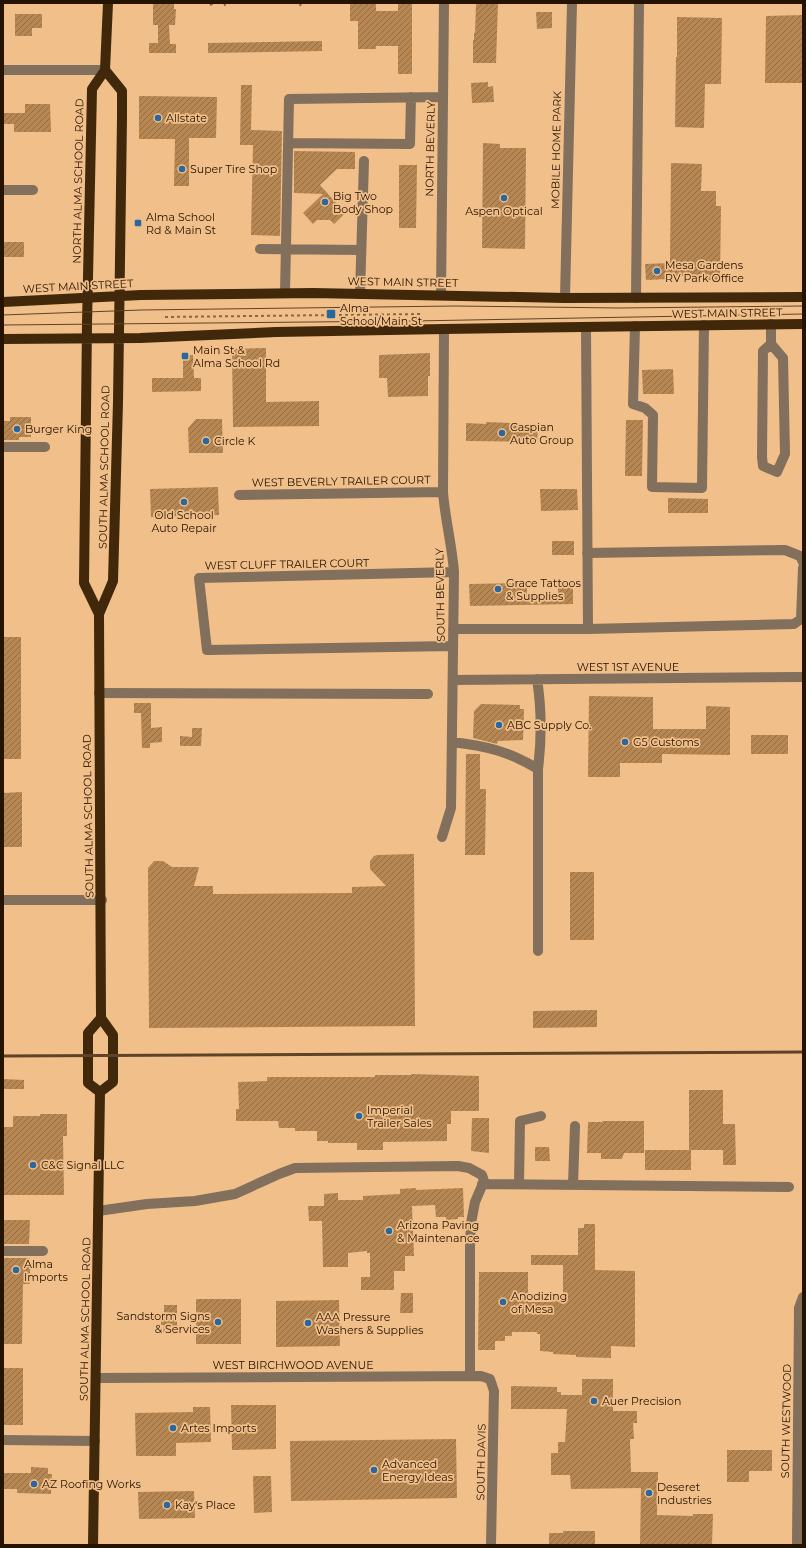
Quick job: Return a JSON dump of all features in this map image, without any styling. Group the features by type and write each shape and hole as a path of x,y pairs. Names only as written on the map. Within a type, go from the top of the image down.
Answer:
{"main road":[{"path":"108,3 105,70 122,91 120,296"},
{"name":"NORTH ALMA SCHOOL ROAD","path":"87,320 92,89 105,70"},
{"name":"WEST MAIN STREET","path":"3,302 120,296 285,293 441,294 565,298 803,297"},
{"name":"SOUTH ALMA SCHOOL ROAD","path":"101,1018 102,900 99,614 113,581 120,296"},
{"name":"SOUTH ALMA SCHOOL ROAD","path":"87,320 84,583 99,614"},
{"name":"WEST MAIN STREET","path":"3,340 119,338 276,332 803,324"},
{"path":"101,1018 113,1035 113,1082 100,1092 88,1082 88,1033 101,1018"},
{"name":"SOUTH ALMA SCHOOL ROAD","path":"93,1545 100,1092"}],"street":[{"name":"NORTH BEVERLY","path":"441,294 444,3"},
{"name":"MOBILE HOME PARK","path":"565,298 572,3"},
{"path":"636,298 639,3"},
{"path":"3,70 105,70"},
{"path":"288,143 410,144 411,97"},
{"path":"285,293 289,99 443,97"},
{"path":"360,294 364,161"},
{"path":"3,190 33,190"},
{"path":"260,249 361,250"},
{"path":"771,324 771,344 783,358 785,454 777,472 763,466 762,457 763,351 771,344"},
{"path":"635,326 633,404 645,408 653,415 652,487 702,488 704,325"},
{"path":"586,327 588,629"},
{"name":"SOUTH BEVERLY","path":"442,837 451,808 454,646 454,572 445,516 444,492 444,329"},
{"path":"3,447 45,447"},
{"name":"WEST BEVERLY TRAILER COURT","path":"239,495 444,492"},
{"path":"587,553 785,550 800,556 803,562"},
{"path":"453,629 588,629 794,624 801,619 803,568"},
{"name":"WEST CLUFF TRAILER COURT","path":"454,572 199,578 207,650 454,646"},
{"name":"WEST 1ST AVENUE","path":"453,680 803,677"},
{"path":"537,679 540,700 542,740 538,769 538,951"},
{"path":"99,693 428,694"},
{"path":"452,742 500,750 519,758 538,769"},
{"path":"4,900 102,900"},
{"path":"519,1184 520,1121 541,1116"},
{"path":"573,1185 575,1126"},
{"path":"98,1211 147,1204 195,1201 235,1194 295,1168 458,1166 469,1168 482,1174 484,1181 475,1202 471,1223 470,1376"},
{"path":"482,1184 789,1187"},
{"path":"3,1251 43,1251"},
{"name":"SOUTH WESTWOOD","path":"797,1545 799,1308 803,1297"},
{"name":"WEST BIRCHWOOD AVENUE","path":"96,1378 481,1376 490,1379"},
{"name":"SOUTH DAVIS","path":"490,1379 494,1391 491,1545"},
{"path":"3,1440 95,1441"}],"path":[{"path":"210,6 214,3"},
{"path":"224,3 226,7"},
{"path":"165,317 423,314"}],"building":[{"path":"153,3 174,3 174,9 176,9 175,25 169,25 170,44 176,44 176,53 149,53 149,43 158,43 158,25 153,25"},
{"path":"350,3 376,3 376,11 398,11 398,3 412,3 412,74 398,74 398,46 376,46 376,49 358,49 358,21 350,21"},
{"path":"476,3 498,3 496,63 473,63"},
{"path":"536,12 552,12 552,28 537,29"},
{"path":"15,14 42,14 42,28 32,28 32,36 15,36"},
{"path":"803,15 803,83 765,83 766,16"},
{"path":"677,17 722,18 721,84 705,84 704,128 675,127"},
{"path":"322,41 322,51 208,53 208,43"},
{"path":"488,82 488,87 493,86 494,102 472,103 471,83"},
{"path":"241,85 252,85 251,130 282,131 280,236 251,235 253,145 240,145"},
{"path":"139,96 217,97 216,138 189,138 189,186 174,186 175,139 139,139"},
{"path":"25,104 50,104 51,132 14,132 14,124 3,124 3,113 25,113"},
{"name":"Aspen Optical","path":"483,143 500,144 500,148 526,148 525,249 482,248"},
{"path":"294,151 355,152 355,169 337,169 320,185 345,213 334,224 330,220 317,220 313,224 303,213 323,194 294,193"},
{"path":"671,163 702,164 701,191 716,191 716,206 721,206 720,280 706,280 706,276 669,276 669,279 646,280 645,264 670,263"},
{"path":"399,165 417,165 416,228 399,228"},
{"path":"3,242 24,242 24,257 3,257"},
{"path":"266,348 266,402 319,401 319,426 233,427 232,349"},
{"path":"430,353 428,396 388,397 387,378 379,378 379,355"},
{"path":"193,355 194,378 201,378 201,391 152,392 152,378 183,378 183,356"},
{"path":"673,369 674,394 643,394 642,370"},
{"name":"Burger King","path":"10,417 31,417 31,437 19,437 19,440 3,440 3,421 10,421"},
{"name":"Circle K","path":"196,419 222,419 223,453 189,453 188,428"},
{"path":"626,420 643,420 642,476 625,476"},
{"name":"Caspian Auto Group","path":"486,422 511,423 511,425 538,427 537,442 466,441 466,423 486,424"},
{"name":"Old School Auto Repair","path":"218,487 219,515 151,517 150,489"},
{"path":"540,489 577,489 578,510 541,511"},
{"path":"668,498 708,499 708,513 668,513"},
{"path":"552,541 574,541 574,555 552,555"},
{"name":"Grace Tattoos & Supplies","path":"558,581 573,581 573,604 470,606 469,584 527,583 527,594 558,594"},
{"path":"3,637 21,637 21,759 3,759"},
{"name":"G5 Customs","path":"589,696 653,697 653,729 706,729 706,706 730,707 730,755 662,754 662,763 620,763 620,777 588,777"},
{"path":"134,703 151,703 151,728 162,727 162,742 150,743 150,748 142,748 141,713 134,713"},
{"name":"ABC Supply Co.","path":"481,704 520,705 520,709 524,709 523,740 498,741 497,744 473,738 474,711"},
{"path":"192,728 202,728 201,746 180,746 180,736 192,737"},
{"path":"751,735 788,735 788,754 751,754"},
{"path":"466,754 480,754 480,789 486,789 485,855 465,855"},
{"path":"22,792 22,847 3,847 3,793"},
{"path":"414,854 415,1026 149,1028 148,868 154,861 163,861 172,867 199,867 194,886 213,886 213,894 352,893 352,887 386,886 370,869 370,861 374,856"},
{"path":"570,872 594,872 594,940 570,940"},
{"path":"597,1010 597,1027 533,1028 533,1011"},
{"name":"Imperial Trailer Sales","path":"411,1074 479,1076 479,1111 451,1111 451,1124 447,1124 447,1141 383,1142 383,1150 357,1150 357,1143 328,1143 328,1141 317,1141 317,1131 295,1131 295,1128 279,1128 278,1121 236,1121 236,1109 239,1109 238,1082 267,1081 267,1077 375,1077 375,1075"},
{"path":"3,1079 24,1080 24,1089 3,1089"},
{"path":"689,1090 723,1090 723,1124 735,1124 736,1165 723,1165 723,1150 689,1150"},
{"name":"C&C Signal LLC","path":"40,1114 67,1114 67,1136 63,1136 64,1195 3,1195 3,1127 13,1127 13,1116 40,1116"},
{"path":"472,1118 489,1118 489,1153 471,1151"},
{"path":"644,1121 644,1153 624,1153 622,1159 601,1159 601,1153 587,1153 588,1122"},
{"path":"535,1147 549,1147 550,1161 535,1161"},
{"path":"645,1150 691,1150 691,1170 645,1170"},
{"path":"416,1188 416,1190 463,1188 464,1217 446,1220 446,1217 436,1217 435,1205 412,1206 414,1256 405,1256 405,1271 394,1271 394,1290 361,1290 361,1277 370,1277 370,1253 367,1253 367,1251 348,1253 348,1267 323,1267 322,1221 309,1221 308,1206 324,1206 324,1194 338,1193 338,1200 363,1200 363,1196 400,1194 400,1189"},
{"path":"3,1220 30,1220 29,1244 3,1244"},
{"path":"584,1224 595,1225 595,1270 635,1271 635,1347 611,1346 611,1358 576,1357 576,1355 553,1354 553,1352 540,1351 540,1334 537,1334 537,1332 512,1332 512,1336 505,1336 505,1341 495,1341 495,1350 478,1350 479,1272 528,1272 528,1302 552,1302 552,1294 563,1294 563,1265 531,1265 531,1255 578,1255 578,1228 584,1228"},
{"path":"3,1258 30,1258 30,1284 23,1284 22,1344 3,1344"},
{"path":"401,1293 413,1293 413,1313 400,1313"},
{"name":"Sandstorm Signs & Services","path":"196,1299 241,1299 241,1344 196,1344"},
{"name":"AAA Pressure Washers & Supplies","path":"339,1300 340,1346 276,1347 276,1301"},
{"path":"164,1305 177,1305 177,1333 163,1333 164,1325 161,1325 161,1313 164,1313"},
{"path":"3,1368 23,1368 23,1425 3,1425"},
{"path":"582,1379 613,1379 613,1411 637,1411 637,1423 633,1423 634,1439 630,1439 631,1472 658,1472 657,1515 693,1516 693,1514 713,1514 712,1545 640,1545 641,1488 571,1489 570,1475 551,1475 551,1453 558,1453 558,1442 565,1442 567,1409 511,1409 511,1386 557,1387 557,1392 561,1392 561,1395 582,1395"},
{"path":"231,1405 276,1405 276,1449 232,1450"},
{"name":"Artes Imports","path":"193,1407 210,1407 211,1442 176,1443 176,1456 136,1456 135,1413 193,1412"},
{"name":"Advanced Energy Ideas","path":"456,1439 457,1498 291,1501 290,1441"},
{"path":"727,1450 772,1450 772,1471 749,1471 749,1482 727,1482"},
{"name":"AZ Roofing Works","path":"31,1467 48,1468 48,1474 52,1474 51,1494 17,1493 17,1489 3,1489 3,1473 31,1473"},
{"path":"253,1476 271,1476 272,1512 254,1513"},
{"name":"Kay's Place","path":"194,1491 195,1518 139,1519 138,1492"},
{"path":"563,1531 595,1531 595,1545 549,1545 549,1533 563,1533"}],"tram line":[{"path":"3,315 141,310 455,306 619,308 803,306"},
{"path":"3,325 413,321 803,314"}],"railway":[{"path":"3,1056 803,1052"}],"place":[{"name":"Allstate","path":"158,118"},
{"name":"Super Tire Shop","path":"182,169"},
{"name":"Aspen Optical","path":"504,198"},
{"name":"Big Two Body Shop","path":"325,202"},
{"name":"Alma School Rd & Main St","path":"138,223"},
{"name":"Mesa Gardens RV Park Office","path":"657,271"},
{"name":"Alma School/Main St","path":"331,314"},
{"name":"Main St & Alma School Rd","path":"185,356"},
{"name":"Burger King","path":"17,429"},
{"name":"Caspian Auto Group","path":"502,433"},
{"name":"Circle K","path":"206,441"},
{"name":"Old School Auto Repair","path":"184,502"},
{"name":"Grace Tattoos & Supplies","path":"498,589"},
{"name":"ABC Supply Co.","path":"499,725"},
{"name":"G5 Customs","path":"625,742"},
{"name":"Imperial Trailer Sales","path":"359,1116"},
{"name":"C&C Signal LLC","path":"33,1165"},
{"name":"Arizona Paving & Maintenance","path":"389,1231"},
{"name":"Alma Imports","path":"16,1270"},
{"name":"Anodizing of Mesa","path":"503,1302"},
{"name":"Sandstorm Signs & Services","path":"218,1322"},
{"name":"AAA Pressure Washers & Supplies","path":"308,1323"},
{"name":"Auer Precision","path":"594,1401"},
{"name":"Artes Imports","path":"173,1428"},
{"name":"Advanced Energy Ideas","path":"374,1470"},
{"name":"AZ Roofing Works","path":"34,1484"},
{"name":"Deseret Industries","path":"649,1493"},
{"name":"Kay's Place","path":"167,1505"}]}
